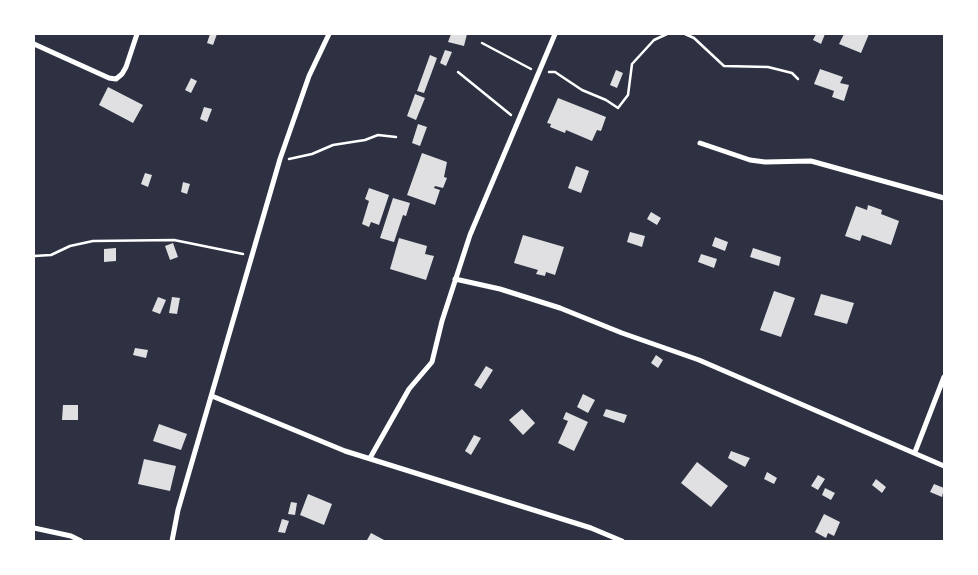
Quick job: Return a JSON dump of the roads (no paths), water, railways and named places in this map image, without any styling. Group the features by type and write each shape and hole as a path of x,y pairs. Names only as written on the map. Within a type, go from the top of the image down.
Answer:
{"street":[{"path":"34,44 109,78 116,78 122,74 126,67 137,34"},
{"path":"172,541 178,510 280,159 302,95 329,34"},
{"path":"370,458 409,389 432,362 455,279 470,235 517,122 541,71 555,34"},
{"path":"700,143 750,160 764,162 811,160 944,198"},
{"path":"455,279 500,289 560,308 622,333 690,357 944,466"},
{"path":"915,452 944,377"},
{"path":"212,396 345,451 590,528 622,541"},
{"path":"34,528 71,536 81,541"}]}
